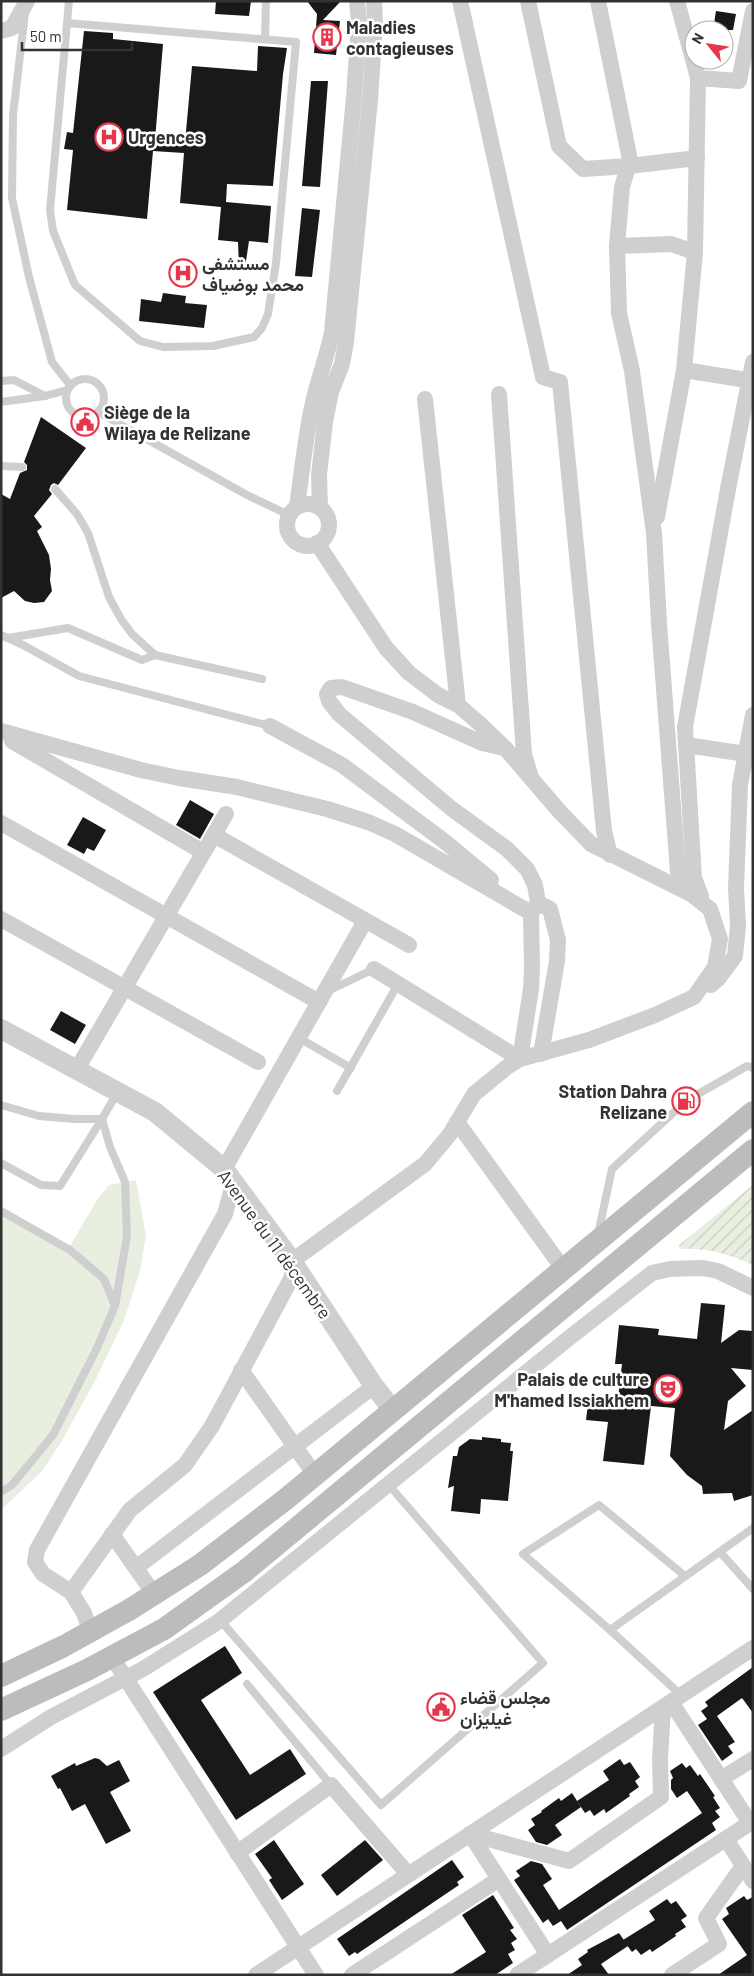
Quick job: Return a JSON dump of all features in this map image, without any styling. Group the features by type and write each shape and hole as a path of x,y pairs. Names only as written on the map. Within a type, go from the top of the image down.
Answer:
{"main road":[{"path":"1,1676 90,1631 200,1565 286,1499 753,1112"},
{"path":"1,1710 112,1657 164,1629 246,1572 748,1155"}],"street":[{"path":"1,31 12,28 27,1"},
{"path":"293,511 309,504 320,508 325,513 329,527 323,539 317,544 304,545 293,539 287,528 293,511 311,410 318,380 328,354 332,332 354,97 359,22 357,1"},
{"path":"320,508 319,475 325,422 331,392 342,364 346,342 370,100 375,23 374,1"},
{"path":"460,1 543,377 560,382 604,831 610,855"},
{"path":"528,1 559,146 584,169 697,158"},
{"path":"598,1 630,160 622,187 617,246 618,313 632,371 654,533 678,872 691,894"},
{"path":"654,533 684,370 695,252 698,78 677,1"},
{"path":"698,78 739,81 753,11"},
{"path":"617,246 671,244 695,252"},
{"path":"705,905 694,878 685,727 751,381 753,362"},
{"path":"684,370 751,381"},
{"path":"500,394 524,754 531,778"},
{"path":"425,399 458,705"},
{"path":"317,544 386,648 409,673 438,695 458,705 504,748 591,844 691,894 710,909 720,939 715,968 694,997"},
{"path":"504,748 482,743 413,712 342,686 331,688 327,694 329,701 339,714 452,809 508,850 526,868 535,885 532,968 520,1059"},
{"path":"71,1592 130,1510 185,1465 212,1426 292,1278 292,1261 425,1164 457,1122 474,1094 507,1066 520,1059 589,1040 655,1016 694,997 718,979 735,956 738,926 736,888 740,784 749,755 753,715"},
{"path":"270,726 342,765 535,908"},
{"path":"1,733 140,770 237,787 328,809 368,822 396,834 535,908 550,909 558,940 557,962 541,1054"},
{"path":"1,733 204,852"},
{"path":"686,745 749,755"},
{"path":"77,1069 226,814"},
{"path":"1,823 166,916 321,998"},
{"path":"214,835 409,945"},
{"path":"1,919 258,1062"},
{"path":"90,1631 84,1613 71,1592 43,1574 35,1562 37,1550 225,1214 229,1175 299,1038 365,921"},
{"path":"374,968 520,1059"},
{"name":"Avenue du 11 décembre","path":"1,1029 155,1112 229,1175 292,1261 374,1386 393,1410"},
{"path":"457,1122 564,1270"},
{"path":"1,1749 51,1717 143,1669 220,1620 652,1273 670,1268 703,1268 718,1271 753,1288"},
{"path":"241,1370 314,1475"},
{"path":"137,1567 374,1386"},
{"path":"112,1534 137,1567 154,1594"},
{"path":"256,1975 753,1648"},
{"path":"112,1657 124,1679 316,1975"},
{"path":"526,1973 548,1955 751,1822 721,1779 672,1701"},
{"path":"470,1834 569,1861 661,1797 660,1759 672,1701"},
{"path":"721,1779 753,1759"},
{"path":"237,1853 331,1785 408,1874"},
{"path":"470,1834 548,1955"},
{"path":"672,1975 719,1944 706,1918 750,1876 726,1839"},
{"path":"352,1975 499,1879"}],"lane":[{"path":"1,402 45,396 69,387 81,378 98,383 104,394 104,400 98,412 86,417 74,414 66,403 69,387 52,362 29,277 12,198 14,114 27,1"},
{"path":"67,23 296,42 276,263 268,314 262,328 254,337 213,346 163,347 140,341 76,285 53,231 50,210 68,1"},
{"path":"265,39 266,1"},
{"path":"1,381 14,380 45,396"},
{"path":"98,412 247,496 293,511"},
{"path":"1,466 22,467"},
{"path":"55,489 77,514 88,533 109,597 132,634 155,655 262,679"},
{"path":"4,637 68,628 142,660 155,655"},
{"path":"4,637 23,644 79,676 270,726"},
{"path":"321,998 374,968"},
{"path":"337,1091 398,984"},
{"path":"299,1038 351,1068"},
{"path":"597,1242 612,1169 686,1101 747,1066 753,1068"},
{"path":"1,1162 41,1185 60,1186 118,1092"},
{"path":"1,1105 39,1116 102,1119"},
{"path":"1,1492 12,1485 53,1435 96,1350 114,1306 127,1236 125,1182 110,1147 102,1119"},
{"path":"1,1211 70,1250 104,1279 114,1306"},
{"path":"220,1620 381,1805 544,1663 388,1484"},
{"path":"672,1701 610,1630 523,1554 599,1505 685,1576"},
{"path":"610,1630 753,1528"},
{"path":"720,1552 753,1589"},
{"path":"247,1684 331,1785"}],"shaded area":[{"path":"136,1180 146,1236 140,1271 124,1320 94,1383 43,1470 1,1510 1,1213 67,1251 97,1200 109,1185"},
{"path":"753,1185 753,1265 717,1252 699,1249 680,1249 679,1245"}],"building":[{"path":"216,1 251,1 249,16 215,14"},
{"name":"Maladies contagieuses","path":"307,1 341,1 323,20 340,21 336,55 314,53 317,14"},
{"path":"716,11 736,14 734,25 734,20 715,20"},
{"path":"84,31 113,33 113,39 163,44 155,140 185,142 192,66 257,71 258,46 287,48 273,186 227,184 226,202 271,206 268,243 249,241 245,268 239,268 238,242 218,240 221,207 180,203 184,153 153,151 147,219 67,210 73,150 64,149 67,132 73,133"},
{"path":"311,81 328,81 320,187 302,186"},
{"path":"302,208 320,210 312,277 295,276"},
{"path":"163,293 186,296 185,303 207,305 204,328 139,321 141,299 161,302"},
{"path":"41,417 86,448 58,485 54,483 51,485 49,490 52,494 34,516 42,527 37,531 49,555 52,591 44,602 34,603 25,601 14,591 1,598 1,494 10,499 20,473 27,470 27,465 24,462"},
{"path":"190,800 214,814 200,839 176,825"},
{"path":"83,817 106,830 94,851 87,848 84,854 67,845"},
{"path":"61,1011 86,1025 75,1044 50,1030"},
{"path":"701,1303 725,1305 721,1343 739,1330 753,1331 753,1370 731,1368 746,1386 728,1401 724,1430 753,1410 753,1495 734,1501 732,1493 703,1494 702,1486 687,1475 670,1456 675,1408 651,1406 644,1465 603,1461 608,1422 586,1420 589,1395 618,1398 622,1364 615,1364 619,1325 659,1329 658,1335 697,1339"},
{"path":"482,1437 501,1439 501,1442 511,1443 510,1451 513,1451 508,1501 481,1499 480,1514 451,1511 454,1486 448,1488 453,1456 457,1456 459,1447 470,1439 482,1440"},
{"path":"225,1646 242,1673 201,1700 250,1775 290,1749 306,1774 236,1820 153,1692"},
{"path":"753,1667 753,1713 742,1698 717,1716 735,1742 728,1746 733,1753 722,1761 698,1725 707,1719 701,1711 708,1706 705,1702"},
{"path":"95,1758 107,1766 119,1760 130,1781 110,1792 131,1831 106,1844 85,1804 72,1811 60,1788 58,1789 51,1776 75,1763 76,1766"},
{"path":"620,1759 624,1765 630,1762 640,1777 635,1781 639,1787 606,1813 604,1809 594,1816 590,1810 585,1813 577,1801 609,1780 603,1771"},
{"path":"682,1763 686,1768 690,1765 698,1776 700,1774 715,1796 713,1797 720,1808 715,1811 720,1817 712,1823 716,1830 567,1930 561,1921 553,1926 548,1919 543,1923 514,1880 520,1876 516,1871 531,1861 542,1864 552,1879 543,1885 559,1910 702,1813 687,1791 677,1798 671,1789 671,1780 673,1778 670,1771"},
{"path":"572,1793 581,1807 555,1825 562,1835 547,1845 536,1842 528,1830 535,1825 531,1819 559,1798 561,1801"},
{"path":"274,1840 304,1884 282,1900 269,1880 272,1878 255,1854"},
{"path":"365,1840 383,1860 337,1896 321,1875"},
{"path":"452,1860 464,1877 457,1882 459,1885 357,1954 355,1952 349,1956 337,1939"},
{"path":"493,1895 514,1928 510,1930 517,1939 511,1943 515,1950 508,1954 513,1963 495,1975 450,1975 486,1952 462,1915"},
{"path":"744,1896 747,1900 753,1897 753,1975 718,1975 747,1955 722,1919 729,1914 726,1908"},
{"path":"667,1899 671,1904 676,1901 687,1916 681,1920 686,1927 652,1952 650,1949 641,1955 636,1949 632,1952 623,1940 655,1920 649,1911"},
{"path":"619,1933 628,1946 601,1964 609,1975 567,1975 582,1965 578,1959 588,1952 587,1950"}],"place":[{"name":"Maladies contagieuses","path":"327,37"},
{"name":"Urgences","path":"109,137"},
{"name":"مستشفى محمد بوضياف","path":"183,273"},
{"name":"Siège de la Wilaya de Relizane","path":"85,422"},
{"name":"Station Dahra Relizane","path":"686,1101"},
{"name":"Palais de culture M'hamed Issiakhem","path":"668,1389"},
{"name":"مجلس قضاء غيليزان","path":"441,1707"}]}
